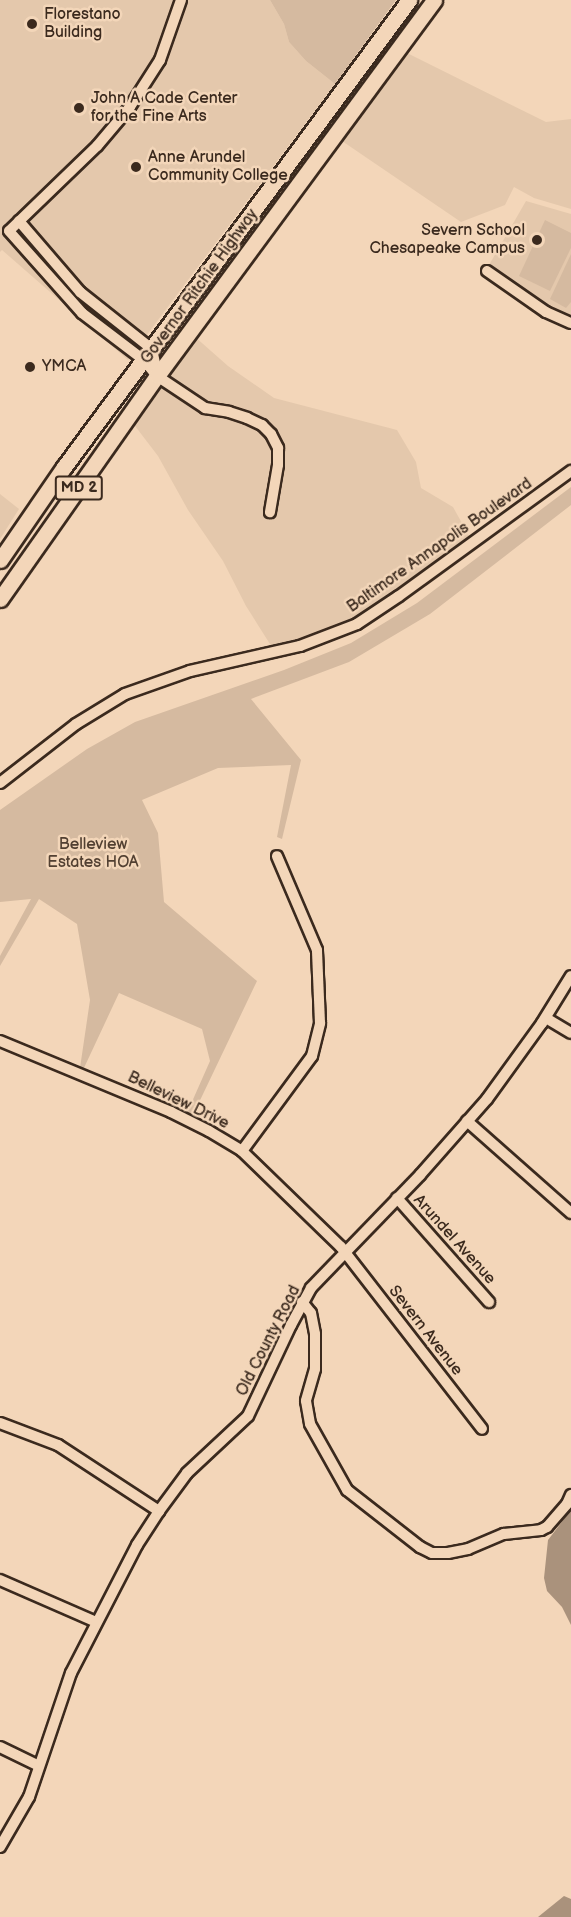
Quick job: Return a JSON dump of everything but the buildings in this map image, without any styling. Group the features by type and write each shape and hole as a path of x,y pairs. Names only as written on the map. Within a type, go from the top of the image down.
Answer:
{"highway":[{"name":"Governor Ritchie Highway","path":"0,560 409,0"},
{"name":"Governor Ritchie Highway","path":"0,599 158,376 434,0"}],"street":[{"path":"148,355 82,313 9,231 97,146 130,107 160,60 181,0"},
{"path":"19,221 80,292 148,355 158,376 205,408 247,418 262,425 271,434 278,448 279,465 270,512"},
{"path":"487,272 546,312 571,323"},
{"name":"Baltimore Annapolis Boulevard","path":"0,783 76,724 125,694 190,671 300,646 357,624 399,597 571,471"},
{"path":"242,1152 312,1056 320,1023 318,950 276,855"},
{"name":"Old County Road","path":"0,1847 22,1813 65,1690 96,1622 137,1545 159,1511 187,1473 248,1416 302,1302 343,1252 397,1198 467,1121 510,1069 546,1018 571,976"},
{"path":"546,1018 571,1033"},
{"name":"Belleview Drive","path":"0,1041 171,1112 209,1131 242,1152 341,1247 343,1252"},
{"path":"467,1121 571,1213"},
{"name":"Arundel Avenue","path":"397,1198 489,1302"},
{"name":"Severn Avenue","path":"343,1252 482,1430"},
{"path":"302,1302 311,1313 315,1334 315,1369 306,1401 306,1413 326,1457 353,1498 432,1552 448,1553 468,1549 516,1532 535,1531 548,1527 567,1504 571,1495"},
{"path":"0,1423 58,1445 159,1511"},
{"path":"0,1580 96,1622"},
{"path":"0,1747 39,1766"}],"shaded area":[{"name":"Anne Arundel Community College","path":"0,0 270,0 284,24 289,42 306,61 335,84 128,360 2,250 0,252"},
{"path":"403,51 546,122 571,119 571,209 534,198 514,187 505,205 461,222 342,141"},
{"name":"Severn School Chesapeake Campus","path":"526,201 571,214 571,323 546,312 489,265"},
{"path":"194,336 228,366 274,398 397,430 416,462 421,488 453,507 473,543 375,613 275,652 246,606 223,561 188,510 158,456 132,422"},
{"path":"0,494 19,509 0,539"},
{"path":"571,1510 571,1625 562,1607 547,1591 544,1578 548,1540"},
{"path":"564,1896 571,1899 571,1917 538,1917"}],"green space":[{"path":"270,0 396,0 335,84 306,61 289,42 284,24"},
{"path":"545,220 571,233 571,248 550,291 519,276"},
{"path":"571,254 571,302 566,308 550,299"},
{"name":"Belleview Estates HOA","path":"571,487 571,505 430,614 349,662 251,699 301,760 282,839 277,837 291,765 218,768 142,800 158,833 164,902 257,981 193,1115 187,1113 210,1061 202,1029 119,993 83,1070 80,1068 90,1000 77,924 39,899 0,966 0,956 31,899 0,902 0,810 87,749 135,722 284,670 351,643 417,603"}],"place":[{"name":"Florestano Building","path":"32,24"},
{"name":"John A Cade Center for the Fine Arts","path":"79,108"},
{"name":"Anne Arundel Community College","path":"136,167"},
{"name":"Severn School Chesapeake Campus","path":"537,240"},
{"name":"YMCA","path":"30,367"}]}
